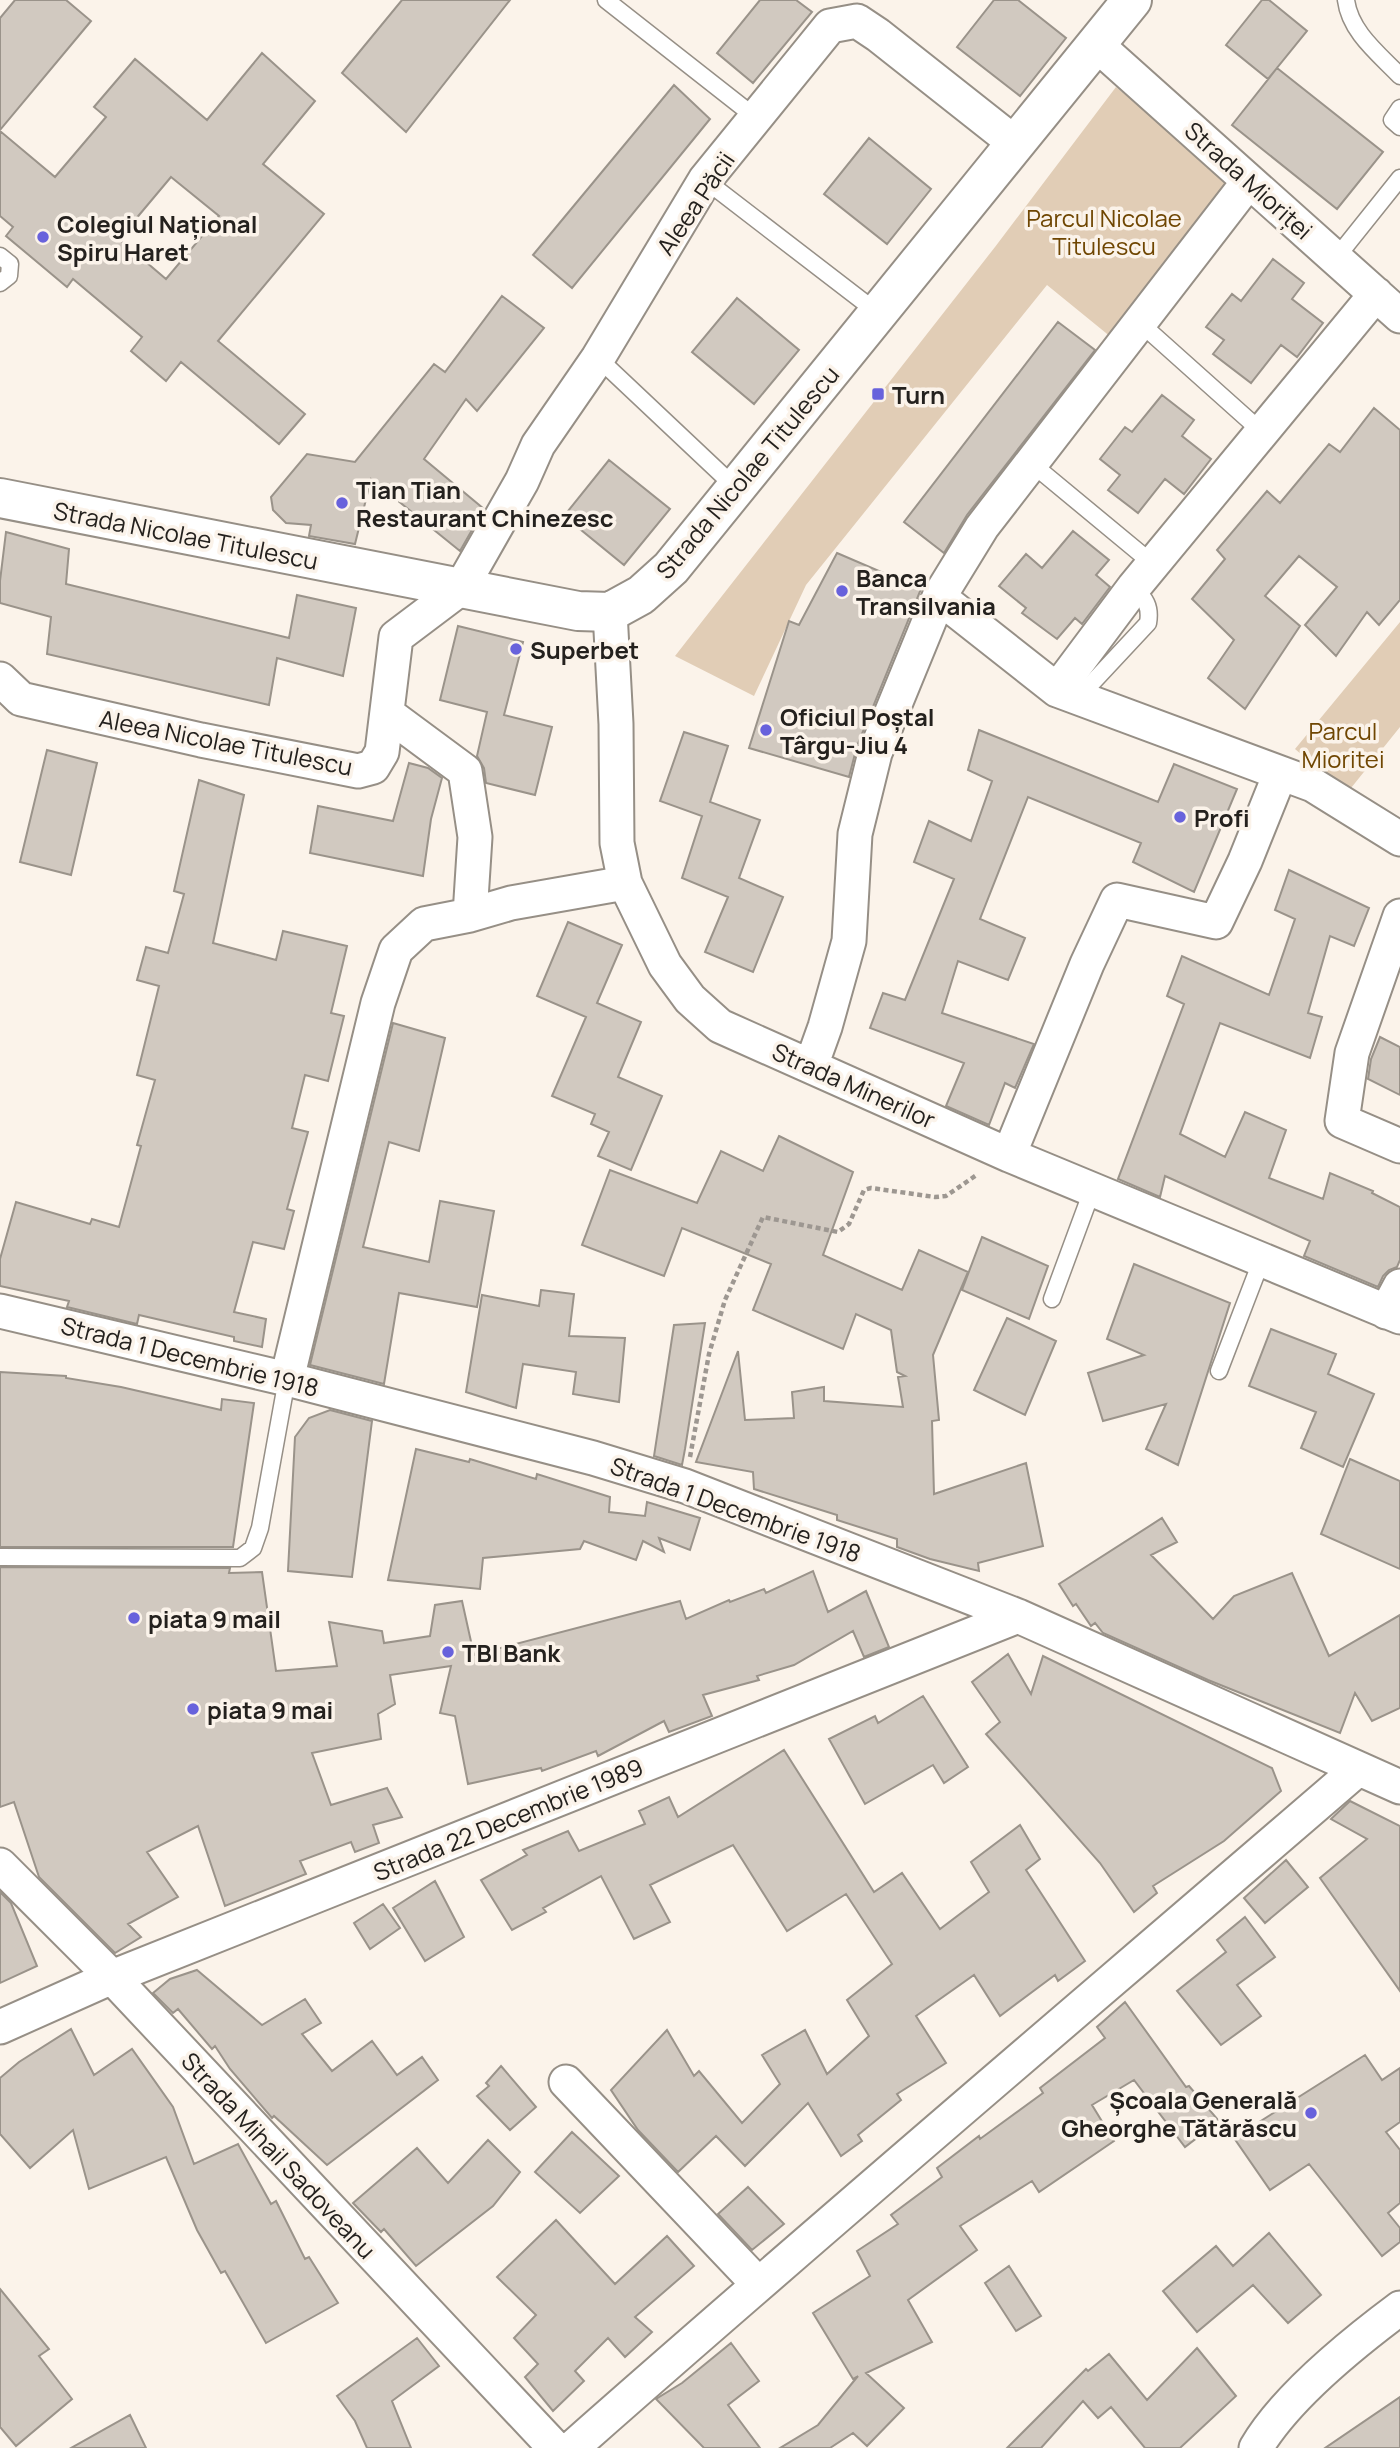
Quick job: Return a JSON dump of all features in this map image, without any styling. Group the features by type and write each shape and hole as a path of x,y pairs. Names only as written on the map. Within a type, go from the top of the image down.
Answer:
{"main road":[{"name":"Strada Nicolae Titulescu","path":"0,498 578,611 610,612 641,596 671,568 1132,0"}],"street":[{"name":"Aleea Păcii","path":"461,588 522,481 538,445 598,358 705,180 830,26 858,21 1016,144"},
{"name":"Strada Mioriței","path":"1097,45 1388,305"},
{"path":"811,1066 849,942 855,834 875,753 939,597 982,527 1250,181"},
{"path":"1068,694 1143,575 1262,432 1388,305"},
{"name":"Aleea Nicolae Titulescu","path":"0,679 21,699 201,740 358,771 373,767 382,752 396,637 461,588"},
{"path":"939,597 1068,694 1312,785 1400,839"},
{"name":"Strada Minerilor","path":"610,612 616,724 617,844 625,883 665,965 690,999 720,1026 1009,1154 1262,1259 1395,1305"},
{"path":"388,714 465,771 475,837 470,915"},
{"path":"1009,1154 1087,964 1117,900 1216,922 1280,774"},
{"path":"287,1379 377,1003 396,950 424,924 511,903 625,883"},
{"path":"1400,916 1352,1053 1342,1121 1400,1146"},
{"name":"Strada 1 Decembrie 1918","path":"0,1311 287,1379 593,1458 685,1486 1018,1616 1400,1787"},
{"name":"Strada 22 Decembrie 1989","path":"0,2027 111,1977 1018,1616"},
{"path":"572,2448 758,2284 1358,1769"},
{"name":"Strada Mihail Sadoveanu","path":"0,1865 111,1977 555,2448"},
{"path":"566,2082 758,2284"},
{"path":"1256,2448 1283,2411 1369,2331 1400,2308"}],"lane":[{"path":"606,0 755,117"},
{"path":"1346,0 1347,11 1363,37 1400,76"},
{"path":"1400,108 1392,120 1400,127"},
{"path":"1336,258 1400,178"},
{"path":"705,180 879,313"},
{"path":"0,256 10,264 9,276 0,283"},
{"path":"1139,322 1262,432"},
{"path":"598,358 736,488"},
{"path":"1031,463 1143,575"},
{"path":"1052,1299 1093,1188"},
{"path":"1219,1371 1262,1259"},
{"path":"0,1557 240,1558 253,1548 260,1528 287,1379"}],"path":[{"path":"685,1486 709,1354 725,1300 763,1217 838,1232 849,1224 864,1190 872,1188 935,1197 946,1196 1009,1154"}],"green space":[{"name":"Parcul Nicolae Titulescu","path":"1116,87 1237,186 1117,342 1047,285 806,585 754,696 675,656 995,247"},
{"name":"Parcul Mioritei","path":"1400,622 1400,727 1347,793 1295,749"}],"building":[{"path":"15,0 66,0 91,21 0,130 0,18"},
{"path":"402,0 510,0 406,132 342,73"},
{"path":"760,0 796,0 812,12 753,83 717,53"},
{"path":"994,0 1018,0 1066,38 1020,96 957,47"},
{"path":"1262,0 1269,0 1307,31 1268,79 1226,45"},
{"path":"262,53 315,101 263,164 324,214 218,341 305,414 279,444 181,362 166,381 131,351 142,337 73,279 67,287 6,236 13,227 0,216 0,131 55,177 106,117 94,107 135,59 207,120","holes":["171,177 219,216 166,279 119,239"]},
{"path":"1277,68 1383,152 1337,209 1232,125"},
{"path":"674,85 710,119 572,288 533,255"},
{"path":"869,138 931,189 887,244 824,194"},
{"path":"1273,259 1304,283 1292,299 1323,323 1297,357 1281,345 1251,383 1213,354 1224,340 1206,327 1232,294 1241,301"},
{"path":"502,296 544,328 477,411 466,399 424,459 484,509 460,551 371,479 355,544 309,536 311,525 286,523 273,510 271,497 307,454 355,462 434,364 445,372"},
{"path":"737,298 799,350 754,404 692,352"},
{"path":"1058,322 1095,350 967,515 944,553 904,522"},
{"path":"1162,395 1194,420 1182,436 1211,459 1184,494 1165,479 1138,513 1108,490 1120,475 1100,459 1125,427 1132,432"},
{"path":"1374,408 1400,430 1400,600 1379,625 1367,612 1336,656 1305,625 1337,587 1299,556 1265,596 1300,626 1245,709 1208,678 1234,640 1192,599 1225,559 1217,550 1267,491 1280,503 1329,444 1340,452"},
{"path":"609,460 670,509 624,565 564,516"},
{"path":"1073,531 1109,560 1096,575 1110,587 1082,624 1075,618 1057,639 1022,613 1026,608 999,586 1026,554 1042,568"},
{"path":"6,532 69,549 66,584 289,638 297,595 356,608 343,676 277,658 269,705 47,654 51,617 0,603"},
{"path":"837,553 921,589 857,746 849,777 749,748 789,621 799,625"},
{"path":"458,626 523,642 504,715 552,727 535,795 486,783 484,768 477,756 487,712 440,700"},
{"path":"979,730 1158,802 1174,764 1237,789 1194,892 1133,862 1141,843 1028,797 980,919 1025,938 1008,980 958,961 942,1013 1034,1044 1015,1088 1005,1083 989,1125 946,1106 964,1063 870,1028 883,993 905,1000 954,879 914,862 929,821 971,841 992,781 968,770"},
{"path":"684,732 728,746 710,802 760,820 739,878 783,897 753,972 705,952 728,897 682,878 702,816 660,801"},
{"path":"47,750 97,763 71,875 20,862"},
{"path":"409,763 428,768 442,778 431,819 423,876 310,853 318,806 393,821"},
{"path":"199,780 244,795 213,943 276,960 283,931 347,946 331,1013 344,1016 328,1081 305,1075 292,1128 308,1132 287,1209 294,1211 284,1249 253,1242 234,1312 266,1319 262,1347 234,1341 234,1337 139,1315 137,1324 67,1307 69,1301 0,1286 0,1259 16,1202 90,1224 92,1219 119,1227 141,1146 137,1145 155,1080 137,1075 159,986 137,980 146,947 168,953 184,894 174,891"},
{"path":"1289,870 1369,908 1354,946 1330,936 1308,1013 1322,1017 1310,1058 1220,1023 1180,1134 1225,1157 1245,1112 1286,1130 1269,1178 1323,1199 1330,1173 1373,1191 1372,1193 1400,1207 1400,1260 1397,1267 1383,1276 1378,1287 1304,1256 1310,1241 1165,1176 1160,1197 1118,1179 1184,1004 1167,996 1182,956 1269,995 1295,919 1275,910"},
{"path":"568,922 622,945 597,1003 641,1022 618,1077 662,1096 631,1170 598,1156 609,1132 591,1124 595,1114 552,1096 586,1017 537,996"},
{"path":"393,1023 445,1038 419,1151 389,1142 363,1247 429,1262 440,1201 494,1211 477,1307 399,1293 384,1384 310,1365"},
{"path":"1380,1037 1400,1047 1400,1095 1368,1079 1371,1059"},
{"path":"779,1136 853,1172 823,1255 902,1290 919,1250 968,1272 933,1355 939,1420 932,1421 934,1494 1026,1463 1043,1546 978,1563 979,1571 930,1559 897,1547 897,1539 837,1520 837,1515 754,1489 753,1472 696,1462 738,1351 745,1420 794,1418 792,1392 824,1387 824,1401 903,1407 898,1377 905,1376 897,1372 891,1330 856,1314 843,1349 753,1310 771,1264 682,1228 664,1276 582,1245 610,1170 697,1203 721,1151 763,1171"},
{"path":"982,1237 1048,1266 1029,1319 962,1290"},
{"path":"1134,1264 1230,1303 1178,1465 1146,1449 1166,1404 1103,1421 1088,1373 1144,1355 1107,1339"},
{"path":"541,1290 574,1294 569,1336 625,1338 619,1402 573,1394 576,1372 523,1364 516,1408 466,1392 482,1295 539,1306"},
{"path":"1007,1318 1056,1341 1025,1415 974,1390"},
{"path":"705,1323 682,1465 654,1456 674,1325"},
{"path":"1271,1329 1336,1354 1328,1374 1374,1394 1343,1467 1301,1448 1316,1412 1249,1386"},
{"path":"0,1372 66,1376 221,1410 222,1399 254,1403 233,1547 0,1547"},
{"path":"330,1410 372,1421 352,1577 288,1571 295,1437 309,1418"},
{"path":"416,1449 469,1462 470,1459 536,1479 537,1474 610,1497 609,1512 645,1516 647,1502 700,1518 690,1550 659,1538 664,1552 643,1541 636,1560 584,1541 580,1549 483,1558 480,1589 388,1580"},
{"path":"1350,1459 1400,1481 1400,1569 1321,1534"},
{"path":"1162,1518 1177,1542 1151,1555 1213,1619 1234,1596 1292,1573 1329,1656 1400,1615 1400,1708 1372,1721 1355,1693 1340,1733 1208,1680 1103,1633 1095,1623 1091,1626 1076,1604 1073,1606 1059,1584"},
{"path":"0,1567 230,1568 229,1573 262,1572 276,1671 337,1666 329,1622 382,1631 384,1643 430,1636 435,1605 462,1601 474,1655 680,1601 686,1619 729,1600 730,1602 764,1589 766,1593 813,1571 828,1612 866,1591 889,1647 864,1657 853,1631 794,1665 757,1676 759,1680 703,1695 712,1716 669,1732 664,1721 598,1756 596,1751 542,1771 541,1768 468,1784 455,1716 440,1713 451,1666 390,1675 395,1704 378,1714 381,1739 312,1753 331,1805 387,1788 402,1817 373,1825 379,1843 355,1852 351,1842 300,1861 306,1874 225,1906 198,1826 147,1852 178,1897 128,1924 141,1937 115,1953 39,1877 14,1802 0,1807"},
{"path":"1008,1654 1031,1694 1043,1656 1272,1768 1281,1791 1224,1841 1153,1886 1157,1893 1134,1912 1100,1863 986,1734 1000,1722 972,1682"},
{"path":"923,1696 968,1767 944,1783 933,1765 865,1804 829,1739 875,1716 878,1723"},
{"path":"784,1750 874,1892 902,1873 940,1929 989,1892 971,1862 1020,1825 1040,1859 1026,1870 1085,1961 1058,1981 1055,1975 1000,2016 974,1975 916,2016 946,2063 897,2094 901,2100 858,2135 862,2141 841,2156 808,2103 745,2166 716,2136 678,2172 638,2130 611,2090 667,2030 694,2076 699,2071 742,2123 780,2084 762,2055 805,2030 827,2074 869,2036 847,2000 892,1964 846,1894 787,1931 733,1845 650,1885 670,1922 634,1939 601,1876 543,1908 546,1912 512,1930 481,1880 527,1855 523,1850 568,1831 579,1851 645,1824 639,1811 669,1797 678,1817"},
{"path":"1350,1801 1400,1826 1400,1991 1320,1878 1367,1839 1331,1819"},
{"path":"1286,1860 1308,1887 1265,1923 1244,1898"},
{"path":"435,1881 464,1937 425,1961 393,1908"},
{"path":"0,1892 11,1903 37,1966 0,1983"},
{"path":"383,1904 400,1928 370,1949 354,1923"},
{"path":"1245,1917 1275,1957 1237,1985 1261,2016 1221,2045 1177,1991 1226,1952 1217,1940"},
{"path":"197,1970 262,2025 305,1999 321,2023 302,2034 332,2071 372,2041 397,2075 422,2057 438,2080 327,2165 274,2116 272,2118 230,2069 215,2046 212,2049 178,2009 173,2013 153,1993 170,1979"},
{"path":"1125,2002 1186,2087 1189,2086 1219,2121 1185,2147 1134,2080 1092,2105 1114,2141 1039,2192 1032,2181 960,2226 977,2250 908,2300 932,2342 866,2373 904,2408 867,2446 853,2433 830,2448 780,2448 818,2425 858,2376 853,2379 813,2313 870,2276 857,2251 898,2224 891,2215 942,2177 937,2168 1043,2093 1040,2088 1105,2038 1097,2027"},
{"path":"71,2029 94,2075 132,2049 173,2107 194,2164 238,2144 271,2204 276,2201 305,2259 309,2257 338,2303 266,2343 225,2271 221,2273 197,2230 166,2157 89,2189 73,2130 30,2168 0,2134 0,2078 19,2062"},
{"path":"1365,2055 1382,2080 1400,2068 1400,2122 1386,2132 1400,2150 1400,2203 1388,2213 1400,2228 1400,2242 1382,2256 1309,2164 1270,2190 1234,2138"},
{"path":"501,2066 536,2107 510,2130 477,2096 489,2086 486,2083"},
{"path":"572,2132 619,2176 580,2213 535,2172"},
{"path":"488,2140 520,2172 493,2206 416,2266 384,2229 381,2232 353,2203 417,2148 448,2183"},
{"path":"748,2187 784,2224 752,2250 718,2214"},
{"path":"556,2220 615,2284 667,2236 694,2266 635,2317 652,2332 625,2357 608,2338 575,2371 584,2381 553,2411 525,2377 538,2364 514,2338 536,2315 497,2277"},
{"path":"1269,2233 1321,2295 1288,2323 1253,2285 1197,2332 1163,2291 1216,2246 1233,2266"},
{"path":"1009,2266 1041,2316 1016,2331 985,2283"},
{"path":"0,2289 49,2349 39,2356 72,2399 16,2446 0,2427"},
{"path":"417,2338 439,2366 392,2401 411,2448 367,2448 355,2421 337,2396"},
{"path":"731,2343 759,2381 728,2405 760,2448 704,2448 656,2399 682,2383"},
{"path":"1197,2348 1236,2396 1180,2448 1145,2448 1111,2407 1098,2418 1083,2401 1041,2448 1007,2448 1086,2369 1088,2371 1109,2354 1147,2400"},
{"path":"1400,2397 1400,2448 1325,2448"},
{"path":"130,2415 146,2448 71,2448"}],"place":[{"name":"Colegiul Național Spiru Haret","path":"43,237"},
{"name":"Turn","path":"878,394"},
{"name":"Tian Tian Restaurant Chinezesc","path":"342,503"},
{"name":"Banca Transilvania","path":"842,591"},
{"name":"Superbet","path":"516,649"},
{"name":"Oficiul Poștal Târgu-Jiu 4","path":"766,730"},
{"name":"Profi","path":"1180,817"},
{"name":"piata 9 mail","path":"134,1618"},
{"name":"TBI Bank","path":"448,1652"},
{"name":"piata 9 mai","path":"193,1709"},
{"name":"Școala Generală Gheorghe Tătărăscu","path":"1311,2113"}]}
